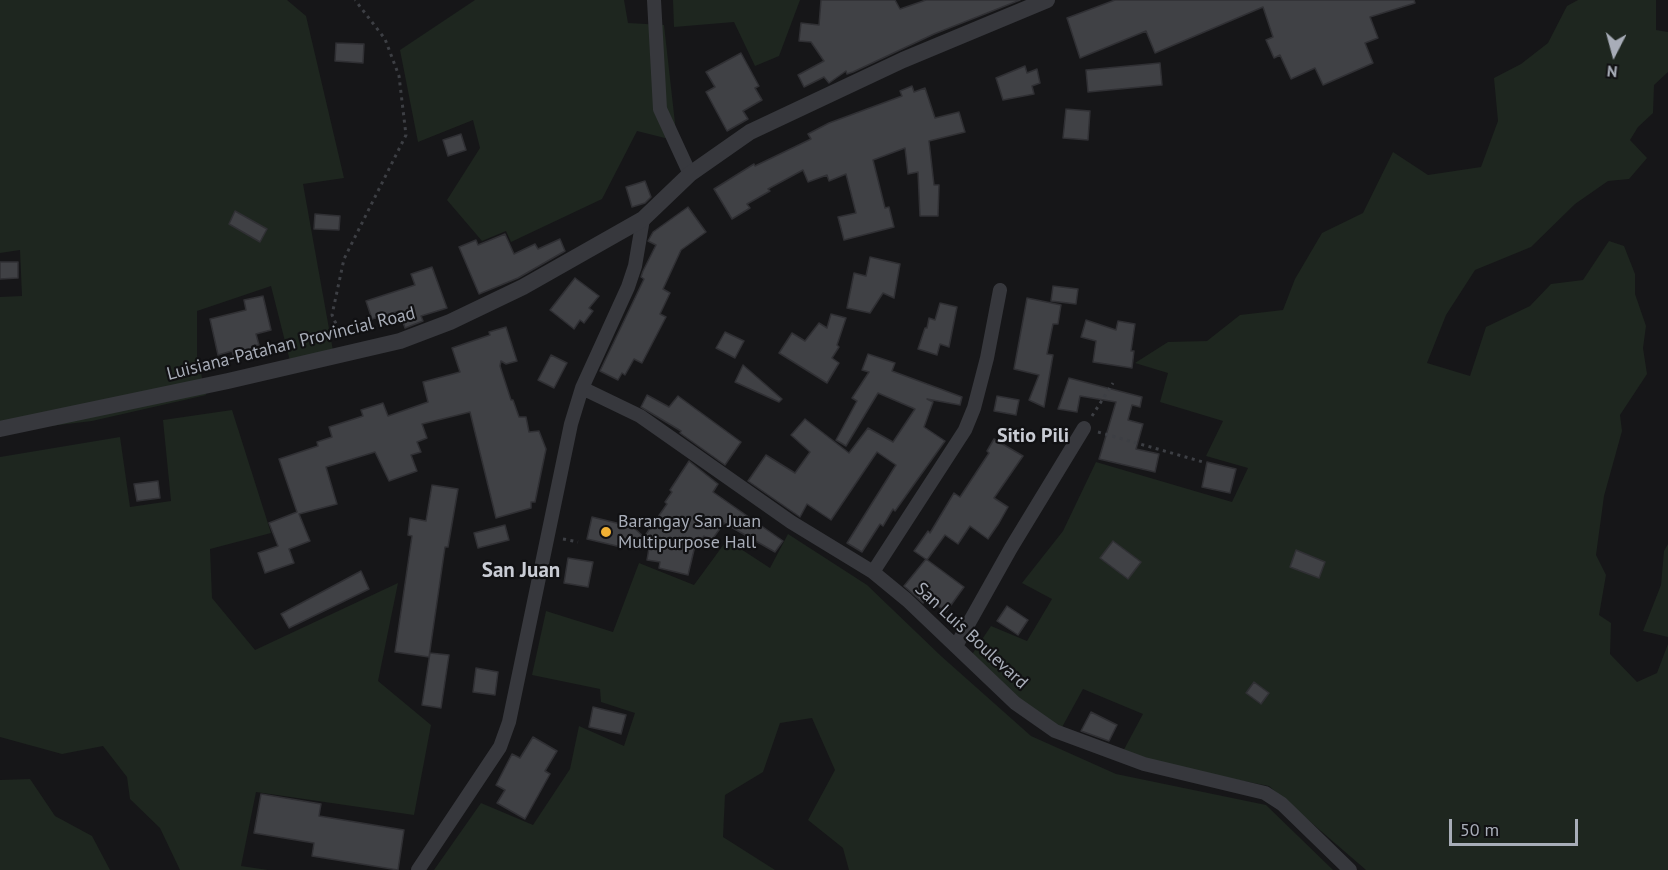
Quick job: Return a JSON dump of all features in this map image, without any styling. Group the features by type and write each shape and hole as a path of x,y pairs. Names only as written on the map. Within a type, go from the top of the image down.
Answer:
{"street":[{"path":"654,0 660,109 690,174"},
{"name":"Luisiana-Patahan Provincial Road","path":"0,429 205,386 400,341 450,322 523,287 643,219 690,174 750,132 903,60 1047,0"},
{"path":"418,870 500,747 509,722 571,424 582,388 628,287 635,266 643,219"},
{"path":"873,572 965,430 974,408 1000,291"},
{"name":"San Luis Boulevard","path":"582,388 640,416 791,522 873,572 956,646 1015,703 1055,731 1144,764 1265,793 1282,804 1350,870"},
{"path":"956,646 1011,548 1084,428"}],"path":[{"path":"348,353 332,315 344,259 406,135 399,76 384,39 355,0"},
{"path":"1113,383 1084,428 1203,462"}],"shaded area":[{"path":"0,0 287,0 306,16 344,178 303,184 335,362 292,369 271,286 197,311 197,356 206,395 92,421 0,432 0,297 22,296 20,250 0,253"},
{"path":"475,0 624,0 628,23 664,25 677,141 637,131 602,199 511,242 506,231 482,241 447,200 480,148 473,120 418,142 400,50"},
{"path":"673,0 800,0 779,56 755,66 734,22 674,27"},
{"path":"1578,0 1656,0 1656,30 1668,32 1668,72 1654,85 1653,113 1638,127 1630,140 1647,158 1629,179 1608,181 1575,204 1531,247 1475,270 1446,315 1427,363 1470,376 1486,327 1530,306 1551,284 1583,280 1609,241 1624,246 1635,274 1635,294 1646,326 1643,348 1647,374 1620,415 1622,431 1604,496 1596,555 1606,575 1599,615 1611,623 1610,654 1637,682 1657,673 1668,644 1668,870 1366,870 1269,786 1120,757 1143,714 1083,689 1061,729 1020,703 971,656 991,626 1027,641 1052,599 1022,583 1063,531 1096,462 1232,502 1248,468 1206,456 1223,421 1160,402 1168,373 1135,363 1168,342 1207,341 1240,315 1283,310 1295,279 1322,233 1363,213 1393,152 1428,175 1481,167 1498,121 1494,78 1521,64 1548,43 1567,6"},
{"path":"232,410 271,533 210,549 212,598 255,650 398,583 378,681 431,725 414,815 256,792 241,866 268,870 180,870 160,828 130,799 127,777 103,746 62,754 0,737 0,457 120,437 130,507 171,501 163,420"},
{"path":"788,534 867,585 941,656 1031,736 1116,774 1266,805 1333,870 849,870 843,848 808,820 835,770 812,718 780,723 763,772 725,795 723,837 775,870 434,870 481,803 533,825 570,769 579,726 624,746 635,713 601,702 600,689 532,675 546,611 613,632 639,563 694,585 727,540 770,568"},
{"path":"1668,544 1668,637 1643,631 1661,585 1664,551"},
{"path":"30,779 55,816 92,836 110,870 0,870 0,780"}],"building":[{"path":"821,0 895,0 900,9 926,0 1020,0 934,34 853,72 847,74 846,71 829,83 824,77 804,87 798,75 824,61 811,42 799,41 801,23 819,25"},
{"path":"1115,0 1414,0 1415,3 1370,17 1378,38 1365,43 1373,63 1323,85 1315,68 1291,79 1280,55 1274,58 1266,40 1273,37 1263,7 1155,53 1146,31 1080,58 1067,18"},
{"path":"336,43 364,44 363,63 335,61"},
{"path":"741,53 759,86 755,88 762,100 743,111 748,119 727,131 706,92 715,87 706,72"},
{"path":"1160,63 1162,85 1088,92 1086,70"},
{"path":"1025,66 1027,73 1037,69 1040,83 1032,86 1034,94 1003,100 996,78"},
{"path":"912,86 914,92 925,88 935,118 959,112 965,132 929,141 934,185 939,185 938,216 920,216 918,172 908,174 905,148 873,160 885,208 889,207 894,227 844,240 838,217 856,213 846,174 829,181 827,175 808,182 803,170 768,189 770,191 747,204 750,208 732,219 714,189 754,164 755,166 811,139 808,134 829,123 902,96 900,91"},
{"path":"1066,109 1090,111 1088,140 1063,138"},
{"path":"461,134 466,150 448,156 443,140"},
{"path":"645,181 651,197 645,203 632,207 626,187"},
{"path":"688,207 706,232 681,250 663,289 670,293 660,314 666,317 642,363 634,359 625,375 622,373 618,380 600,371 644,279 641,277 643,271 656,245 648,241 653,232"},
{"path":"235,211 267,229 260,242 229,224"},
{"path":"315,214 340,216 339,230 314,229"},
{"path":"505,234 514,254 535,244 538,249 560,239 565,251 518,278 479,294 459,247 476,240 478,245"},
{"path":"870,257 900,264 894,298 883,293 870,313 847,308 854,273 866,276"},
{"path":"0,262 18,262 18,278 0,279"},
{"path":"432,267 447,308 421,316 423,321 405,328 399,311 372,319 366,301 415,285 411,274"},
{"path":"575,278 599,296 589,308 593,311 584,323 580,320 574,329 550,310"},
{"path":"1053,286 1078,289 1076,304 1051,301"},
{"path":"263,296 271,330 256,334 259,345 252,346 253,354 234,358 232,351 218,355 210,319 246,310 244,300"},
{"path":"1027,298 1061,305 1058,324 1053,324 1047,354 1053,355 1044,407 1029,400 1039,375 1014,369"},
{"path":"940,303 957,307 949,347 940,344 937,355 918,349 929,318 935,320"},
{"path":"831,314 846,318 837,345 839,347 832,358 839,363 827,383 779,353 792,333 805,341 819,323 827,328"},
{"path":"1086,320 1116,330 1118,321 1135,324 1131,351 1134,351 1132,368 1093,362 1096,341 1081,337"},
{"path":"506,327 517,361 506,364 501,361 500,366 511,400 513,400 519,417 526,417 529,432 539,431 546,449 535,502 531,502 531,508 496,518 470,412 422,424 427,438 417,442 421,452 411,455 417,471 389,481 375,452 326,467 337,504 299,514 310,541 289,549 294,563 265,573 258,553 278,546 269,523 297,512 279,459 318,446 317,442 332,437 329,427 363,416 361,410 383,403 388,416 428,402 423,382 460,372 452,348"},
{"path":"725,332 744,341 735,358 716,348"},
{"path":"868,354 895,363 892,371 962,397 960,405 927,399 933,402 924,427 945,441 895,511 893,509 883,526 880,524 862,552 847,543 896,465 877,452 831,520 807,504 800,517 748,481 766,455 795,473 810,452 791,435 805,419 849,453 868,428 893,442 915,409 878,393 846,446 836,440 857,401 852,398 869,372 862,370"},
{"path":"551,355 567,363 554,388 538,380"},
{"path":"743,365 782,399 779,402 735,382"},
{"path":"1069,378 1142,397 1140,407 1132,405 1128,420 1143,424 1136,449 1159,454 1155,472 1099,459 1116,402 1080,396 1077,412 1058,409"},
{"path":"647,395 669,407 678,396 741,442 725,465 680,433 681,431 641,407"},
{"path":"997,396 1019,400 1016,415 994,411"},
{"path":"994,439 1023,456 994,498 1008,507 988,539 970,526 958,544 945,535 927,560 914,551 928,531 930,533 954,493 960,497 989,453 987,451"},
{"path":"689,461 718,484 713,492 783,541 775,552 724,523 711,541 704,536 694,550 688,575 659,568 660,562 647,560 650,542 623,540 621,547 587,539 592,517 633,527 644,537 667,504 665,502 672,492 670,490"},
{"path":"1207,462 1236,469 1230,493 1202,487"},
{"path":"158,481 160,498 137,501 134,484"},
{"path":"432,485 458,489 448,547 445,547 429,657 395,652 412,536 408,535 410,518 426,521"},
{"path":"505,525 509,540 478,548 474,533"},
{"path":"1113,541 1141,562 1128,579 1100,558"},
{"path":"1296,550 1325,562 1319,578 1290,567"},
{"path":"568,558 593,562 588,587 564,583"},
{"path":"926,559 964,587 946,612 927,598 923,603 904,586"},
{"path":"361,571 369,589 289,628 281,614"},
{"path":"1007,606 1028,620 1018,635 997,621"},
{"path":"430,653 449,655 441,708 422,705"},
{"path":"476,668 498,672 495,695 473,692"},
{"path":"1254,682 1269,693 1261,704 1246,693"},
{"path":"593,707 626,715 621,734 589,727"},
{"path":"1091,712 1117,725 1109,741 1081,731"},
{"path":"533,737 557,751 545,771 550,774 525,819 497,803 505,790 496,785 512,754 520,758"},
{"path":"261,794 321,804 319,816 404,830 398,870 312,856 314,843 254,833"}],"place":[{"name":"Barangay San Juan Multipurpose Hall","path":"606,532"}],"district":[{"name":"Sitio Pili","path":"1033,436"},
{"name":"San Juan","path":"521,571"}]}
